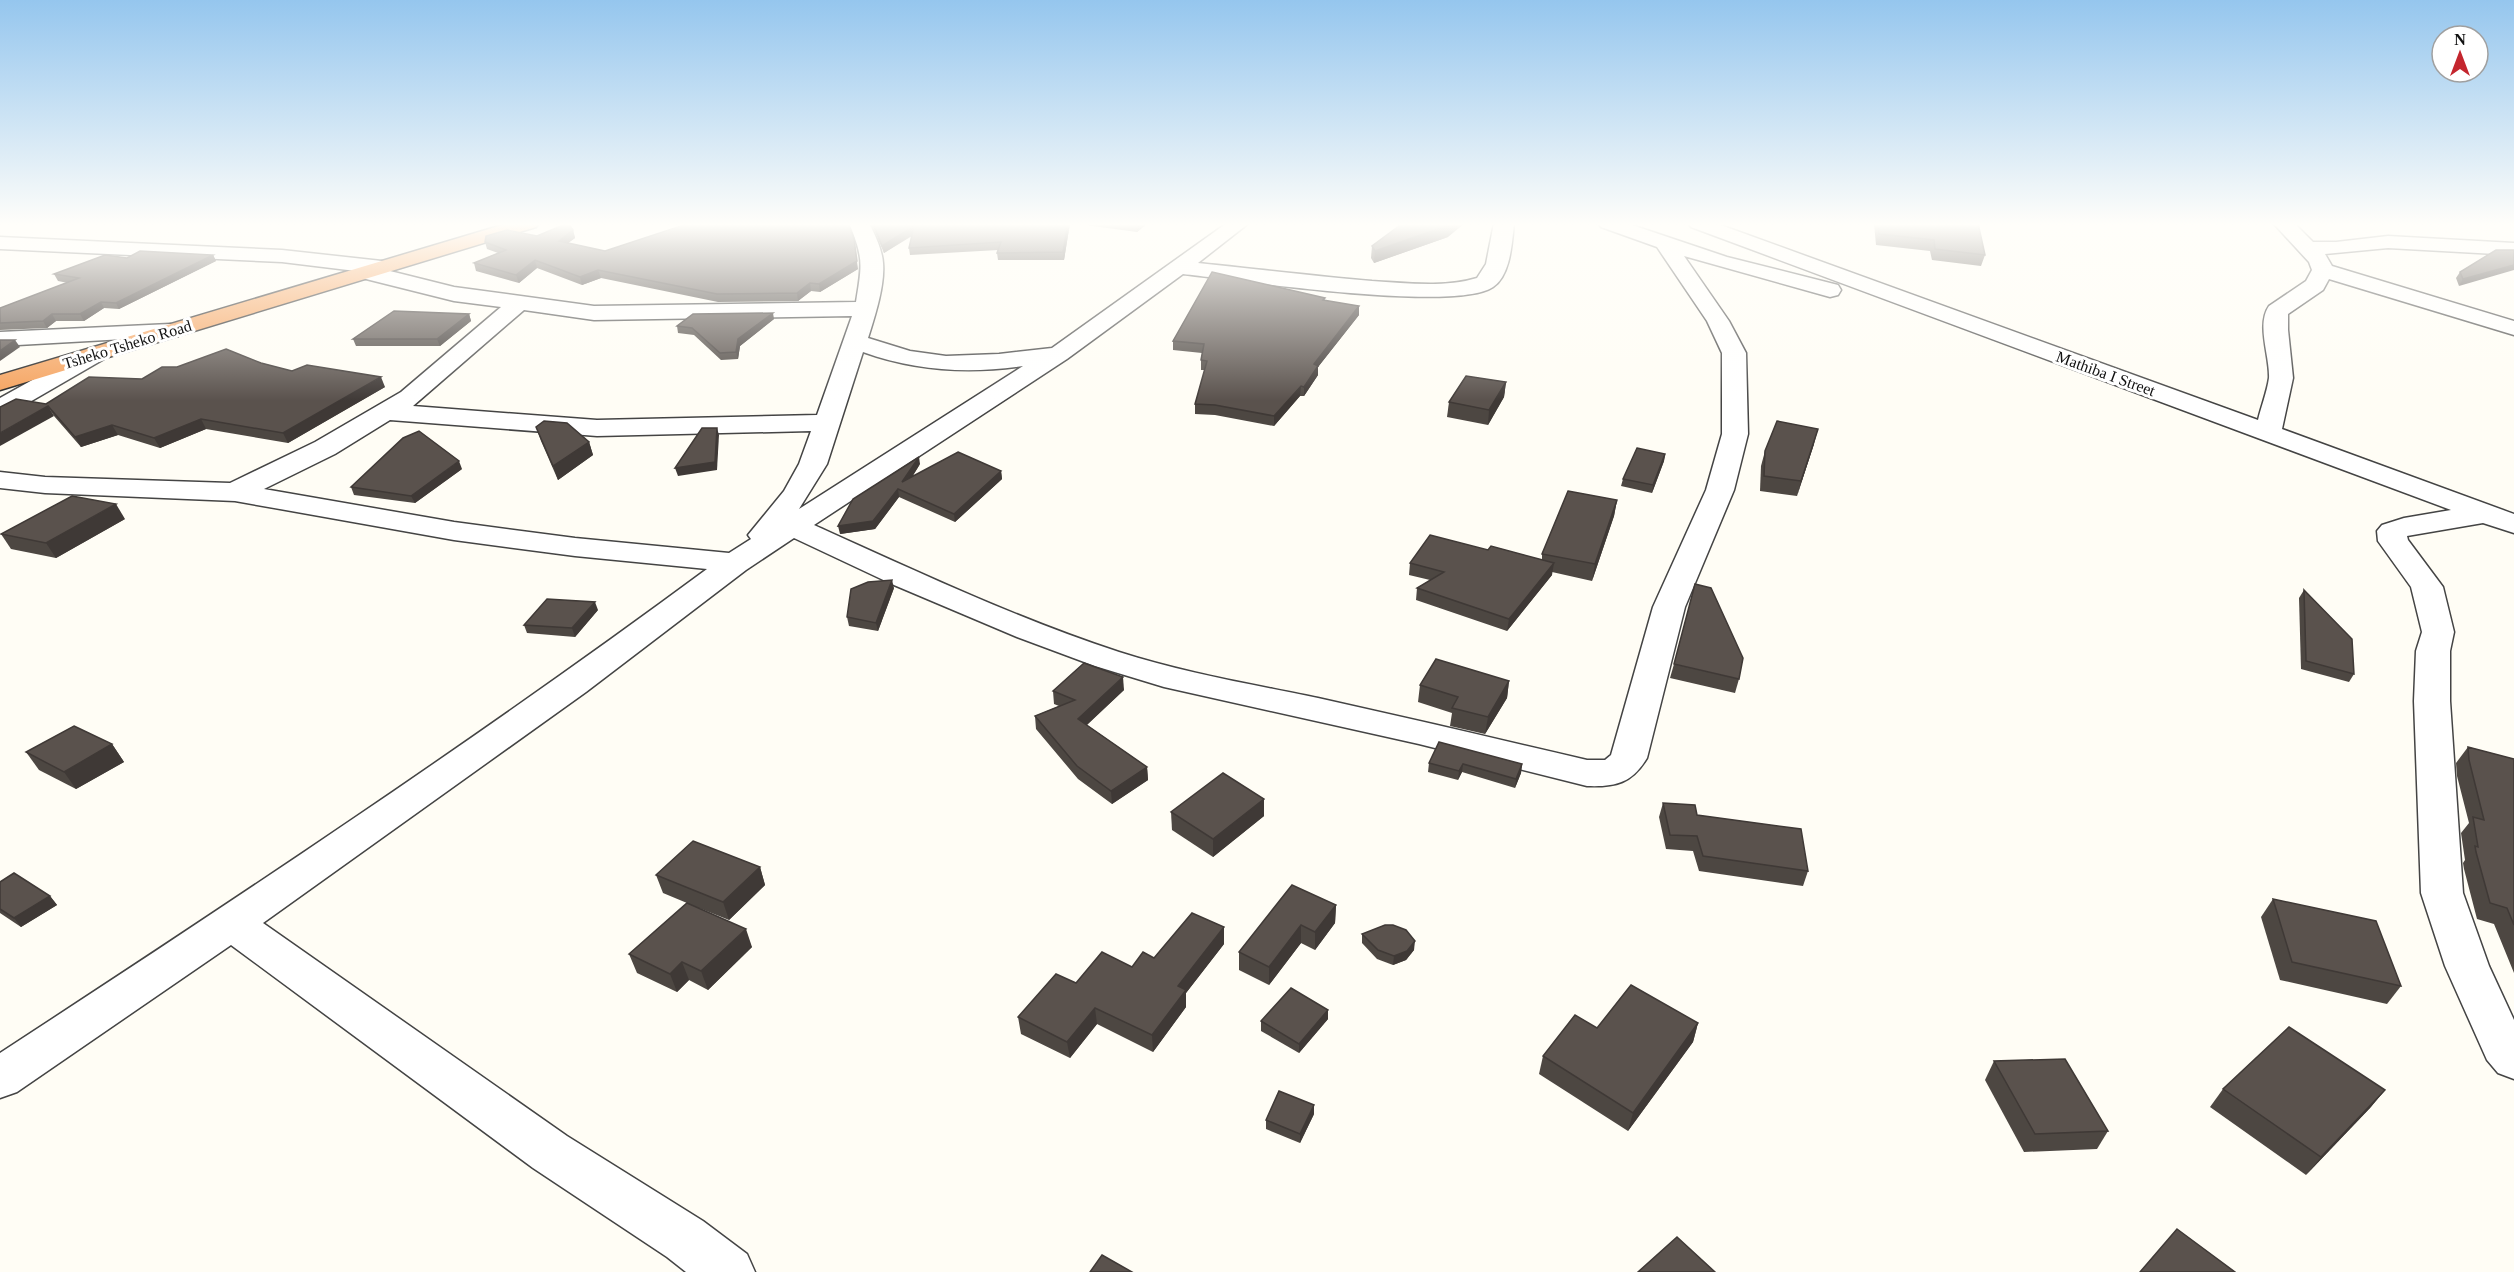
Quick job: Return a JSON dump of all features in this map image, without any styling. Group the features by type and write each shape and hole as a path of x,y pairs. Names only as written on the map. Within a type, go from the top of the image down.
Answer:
{"highway":[{"name":"Tsheko Tsheko Road","path":"0,383 330,282"}],"street":[{"path":"417,282 454,294 566,311 634,314 866,309"},
{"path":"740,561 795,494 813,464 866,309 870,282"},
{"path":"0,1078 232,923 573,684 740,561 1059,354 1158,282"},
{"path":"1333,282 1419,291 1466,289 1486,282"},
{"path":"792,526 1029,630 1152,673 1419,732 1587,773 1607,774 1618,770 1629,758 1669,607 1720,490 1735,434 1734,353 1718,321 1692,282"},
{"path":"1800,282 1857,295 1899,296"},
{"name":"Mathiba I Street","path":"1861,282 2500,519"},
{"path":"2268,432 2281,378 2276,330 2277,311 2316,282"},
{"path":"2364,282 2514,328"},
{"path":"235,492 325,448 386,412 428,383 518,304"},
{"path":"0,339 171,331"},
{"path":"855,341 912,359 949,362 1019,360 1059,354"},
{"path":"0,409 96,354"},
{"path":"386,412 597,428 828,423"},
{"path":"0,480 45,485 235,492 454,531 575,547 740,561"},
{"path":"2500,519 2404,527 2392,531 2393,541 2427,587 2438,632 2433,651 2432,701 2442,893 2467,966 2503,1046 2514,1059"},
{"path":"232,923 550,1152 685,1239 728,1272"}],"building":[{"path":"68,282 158,282 116,303 101,302 80,314 52,314 43,321 0,323 0,308"},
{"path":"659,282 822,282 810,283 797,293 717,294"},
{"path":"1206,282 1257,282 1325,298 1323,300 1359,306 1314,364 1318,366 1304,387 1301,386 1274,416 1215,405 1195,404 1207,361 1201,360 1204,344 1173,341"},
{"path":"394,311 469,314 437,339 353,339"},
{"path":"773,313 738,339 736,352 720,353 692,328 677,326 693,314"},
{"path":"0,340 15,340 0,351"},
{"path":"226,349 261,363 292,371 307,365 381,377 283,433 201,419 154,438 112,425 75,437 48,406 0,433 0,407 16,399 46,404 89,377 142,379 162,367 177,367"},
{"path":"1466,376 1506,382 1489,410 1449,402"},
{"path":"544,421 567,423 589,442 553,466 536,427"},
{"path":"1777,421 1818,429 1801,481 1764,476 1765,451"},
{"path":"702,428 717,428 715,462 675,468"},
{"path":"419,431 459,461 411,496 351,487 403,438"},
{"path":"1637,448 1665,454 1653,485 1623,479"},
{"path":"958,452 1001,471 954,514 898,489 873,521 838,526 853,499 919,457 902,482"},
{"path":"1568,491 1617,500 1595,564 1542,554"},
{"path":"72,496 116,504 46,543 1,534"},
{"path":"1430,535 1488,550 1491,546 1554,563 1509,619 1417,588 1444,572 1410,563"},
{"path":"892,580 876,623 847,617 851,589 868,582"},
{"path":"1695,584 1711,588 1743,658 1739,679 1674,664"},
{"path":"2304,590 2352,639 2354,674 2306,661"},
{"path":"547,599 595,602 572,628 524,625"},
{"path":"1436,659 1509,681 1488,717 1452,708 1458,697 1420,685"},
{"path":"1084,663 1123,677 1078,719 1147,767 1111,791 1077,766 1035,716 1075,700 1053,691"},
{"path":"74,726 112,744 64,772 26,752"},
{"path":"1439,742 1522,764 1516,779 1463,764 1459,771 1429,763"},
{"path":"2468,747 2514,759 2514,925 2507,908 2490,903 2476,852 2475,846 2478,847 2473,817 2484,820 2469,760"},
{"path":"1223,773 1264,799 1213,839 1171,812"},
{"path":"1663,803 1695,805 1697,815 1801,829 1808,871 1703,856 1697,836 1670,835"},
{"path":"693,841 760,867 723,902 656,875"},
{"path":"14,873 50,896 14,918 0,909 0,882"},
{"path":"1292,885 1336,905 1315,932 1301,925 1269,967 1239,952"},
{"path":"2273,899 2376,921 2401,986 2292,962"},
{"path":"687,903 746,929 701,971 682,962 670,974 629,954"},
{"path":"1192,913 1224,927 1178,986 1186,990 1152,1035 1095,1008 1067,1042 1018,1017 1056,974 1076,983 1102,952 1132,967 1143,952 1154,958"},
{"path":"1385,925 1393,925 1406,930 1415,941 1407,951 1394,956 1378,950 1362,934"},
{"path":"1631,985 1698,1023 1633,1113 1543,1056 1575,1015 1597,1028"},
{"path":"1291,988 1328,1010 1299,1044 1261,1021"},
{"path":"2289,1027 2385,1090 2321,1157 2223,1089"},
{"path":"2065,1059 2108,1131 2035,1134 1994,1061"},
{"path":"1279,1091 1314,1105 1300,1134 1266,1120"},
{"path":"2177,1229 2235,1272 2140,1272"},
{"path":"1677,1237 1715,1272 1638,1272"},
{"path":"1102,1255 1132,1272 1090,1272"}]}
